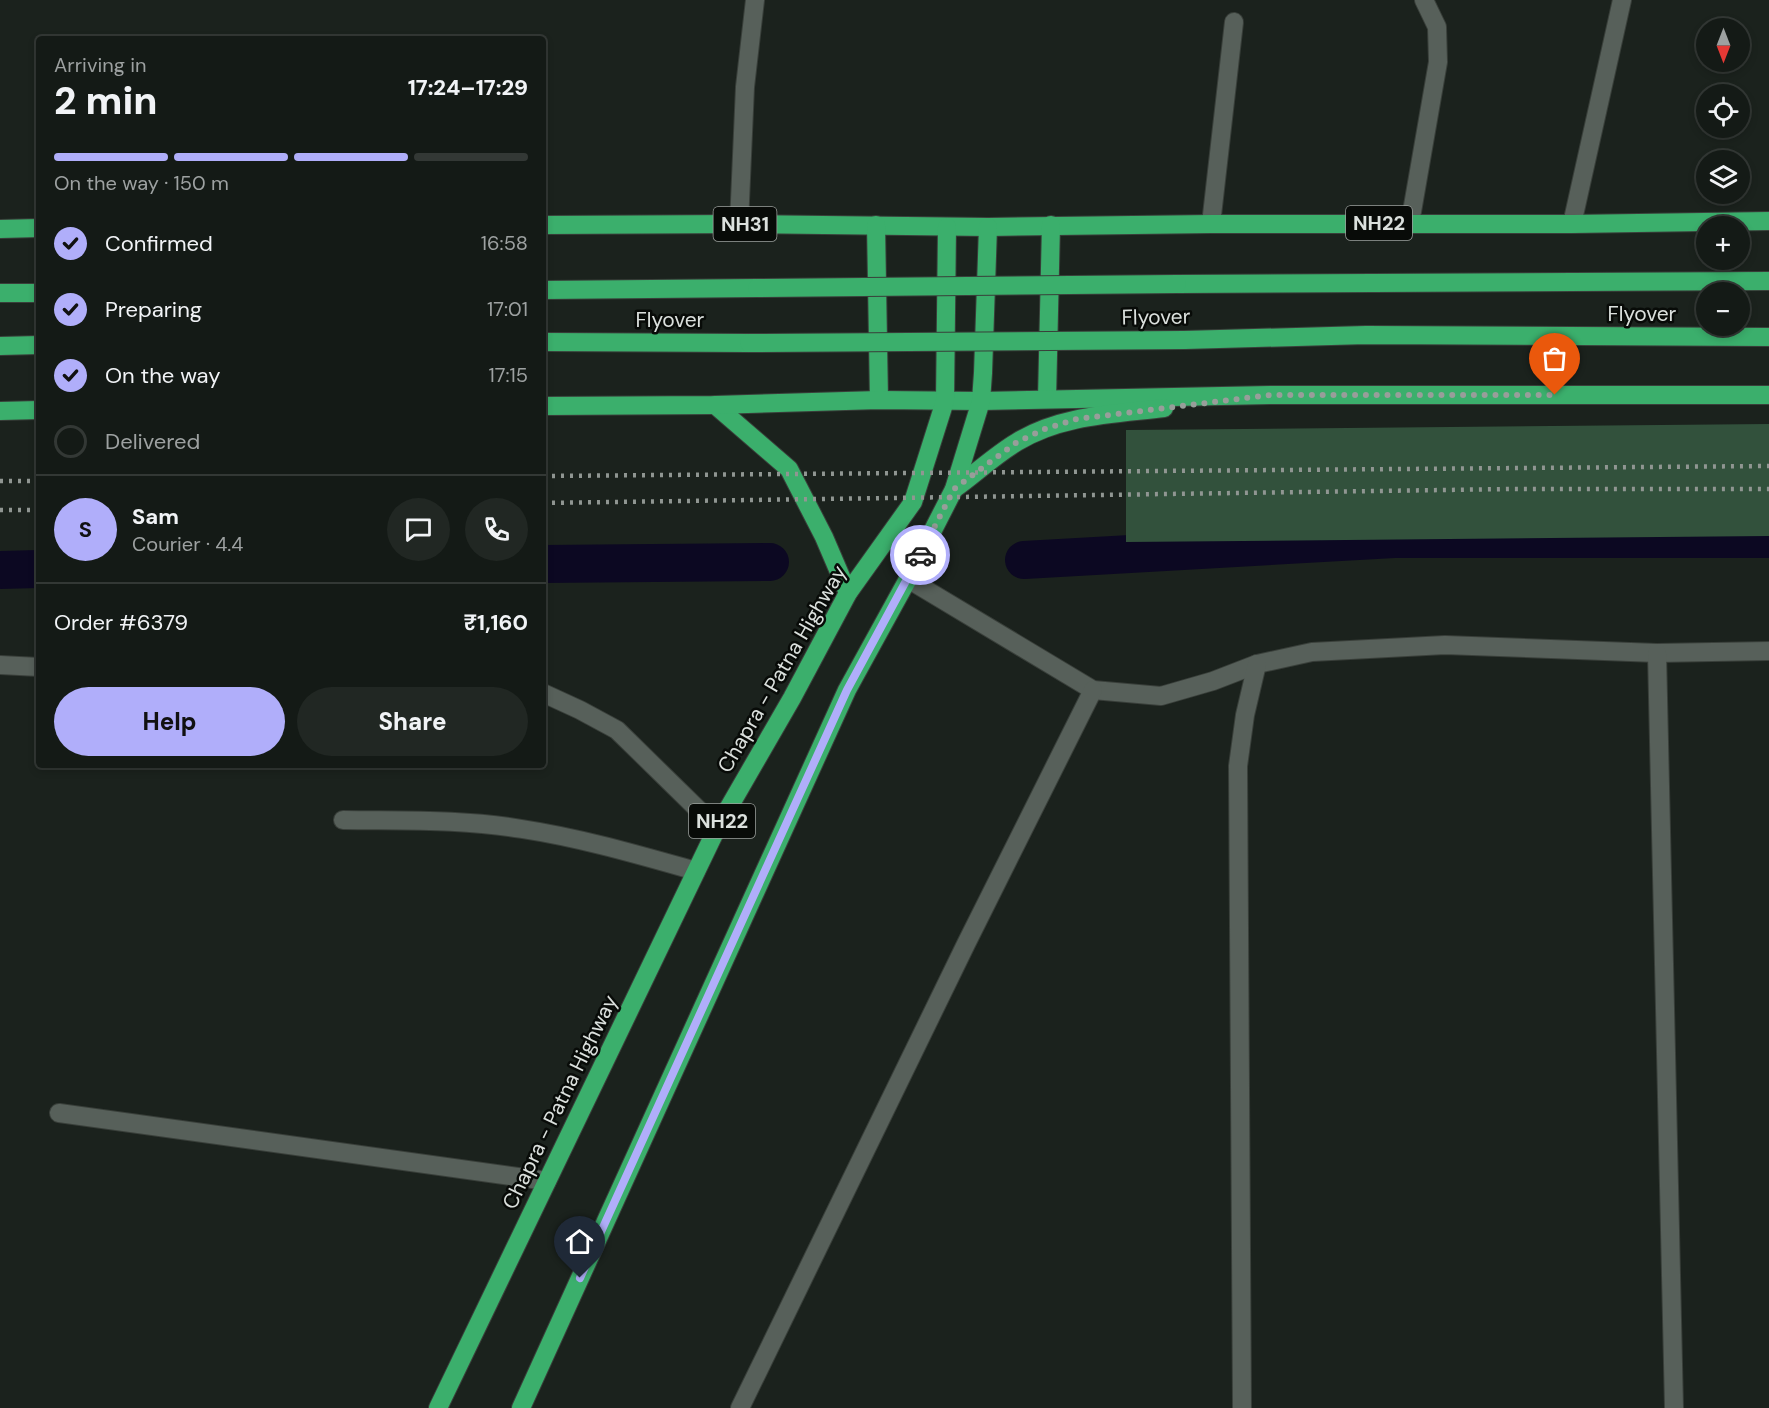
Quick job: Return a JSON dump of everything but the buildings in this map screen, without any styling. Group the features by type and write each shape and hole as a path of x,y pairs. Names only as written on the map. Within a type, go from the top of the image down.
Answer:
{"highway":[{"name":"NH22","path":"988,227 1769,221"},
{"name":"NH31","path":"546,225 739,224 988,227"},
{"path":"876,225 879,400"},
{"path":"1047,399 1051,225"},
{"name":"Chapra - Patna Highway","path":"438,1408 717,828 792,698 848,593 913,502 945,401 947,227"},
{"path":"954,489 981,401 988,227"},
{"path":"0,229 36,228"},
{"name":"Flyover","path":"546,290 1769,281"},
{"path":"0,293 36,293"},
{"name":"Flyover","path":"546,342 1184,340 1365,335 1769,337"},
{"path":"0,346 36,345"},
{"name":"NH22","path":"521,1408 847,690 954,489 1017,442 1045,429 1077,419 1270,395 1769,395"},
{"path":"546,406 715,405 879,400 1095,400 1270,395"},
{"path":"715,405 789,469 824,537 848,593"},
{"path":"0,411 36,410"}],"street":[{"path":"739,224 745,87 755,0"},
{"path":"1410,223 1438,63 1437,27 1424,0"},
{"path":"1572,224 1622,0"},
{"path":"1211,224 1234,22"},
{"path":"908,579 1093,690 1161,696 1213,681 1257,664 1312,652 1445,645 1657,653 1769,651"},
{"path":"1657,653 1674,1408"},
{"path":"1242,1408 1238,766 1245,716 1257,664"},
{"path":"0,665 36,667"},
{"path":"740,1408 966,944 1093,690"},
{"path":"546,694 617,730 717,828"},
{"path":"343,820 454,822 522,829 591,843 696,871"},
{"path":"59,1113 547,1181"}],"waterway":[{"path":"1024,560 1394,539 1769,539"},
{"path":"546,564 770,562"},
{"path":"0,570 36,569"}],"railway":[{"path":"546,476 1769,466"},
{"path":"0,481 36,481"},
{"path":"546,503 1513,489 1769,489"},
{"path":"0,510 36,510"}],"way so far":[{"path":"920,555 954,489 1017,442 1045,429 1077,419 1270,395 1555,395"}],"route":[{"path":"580,1278 847,690 920,555"}]}
